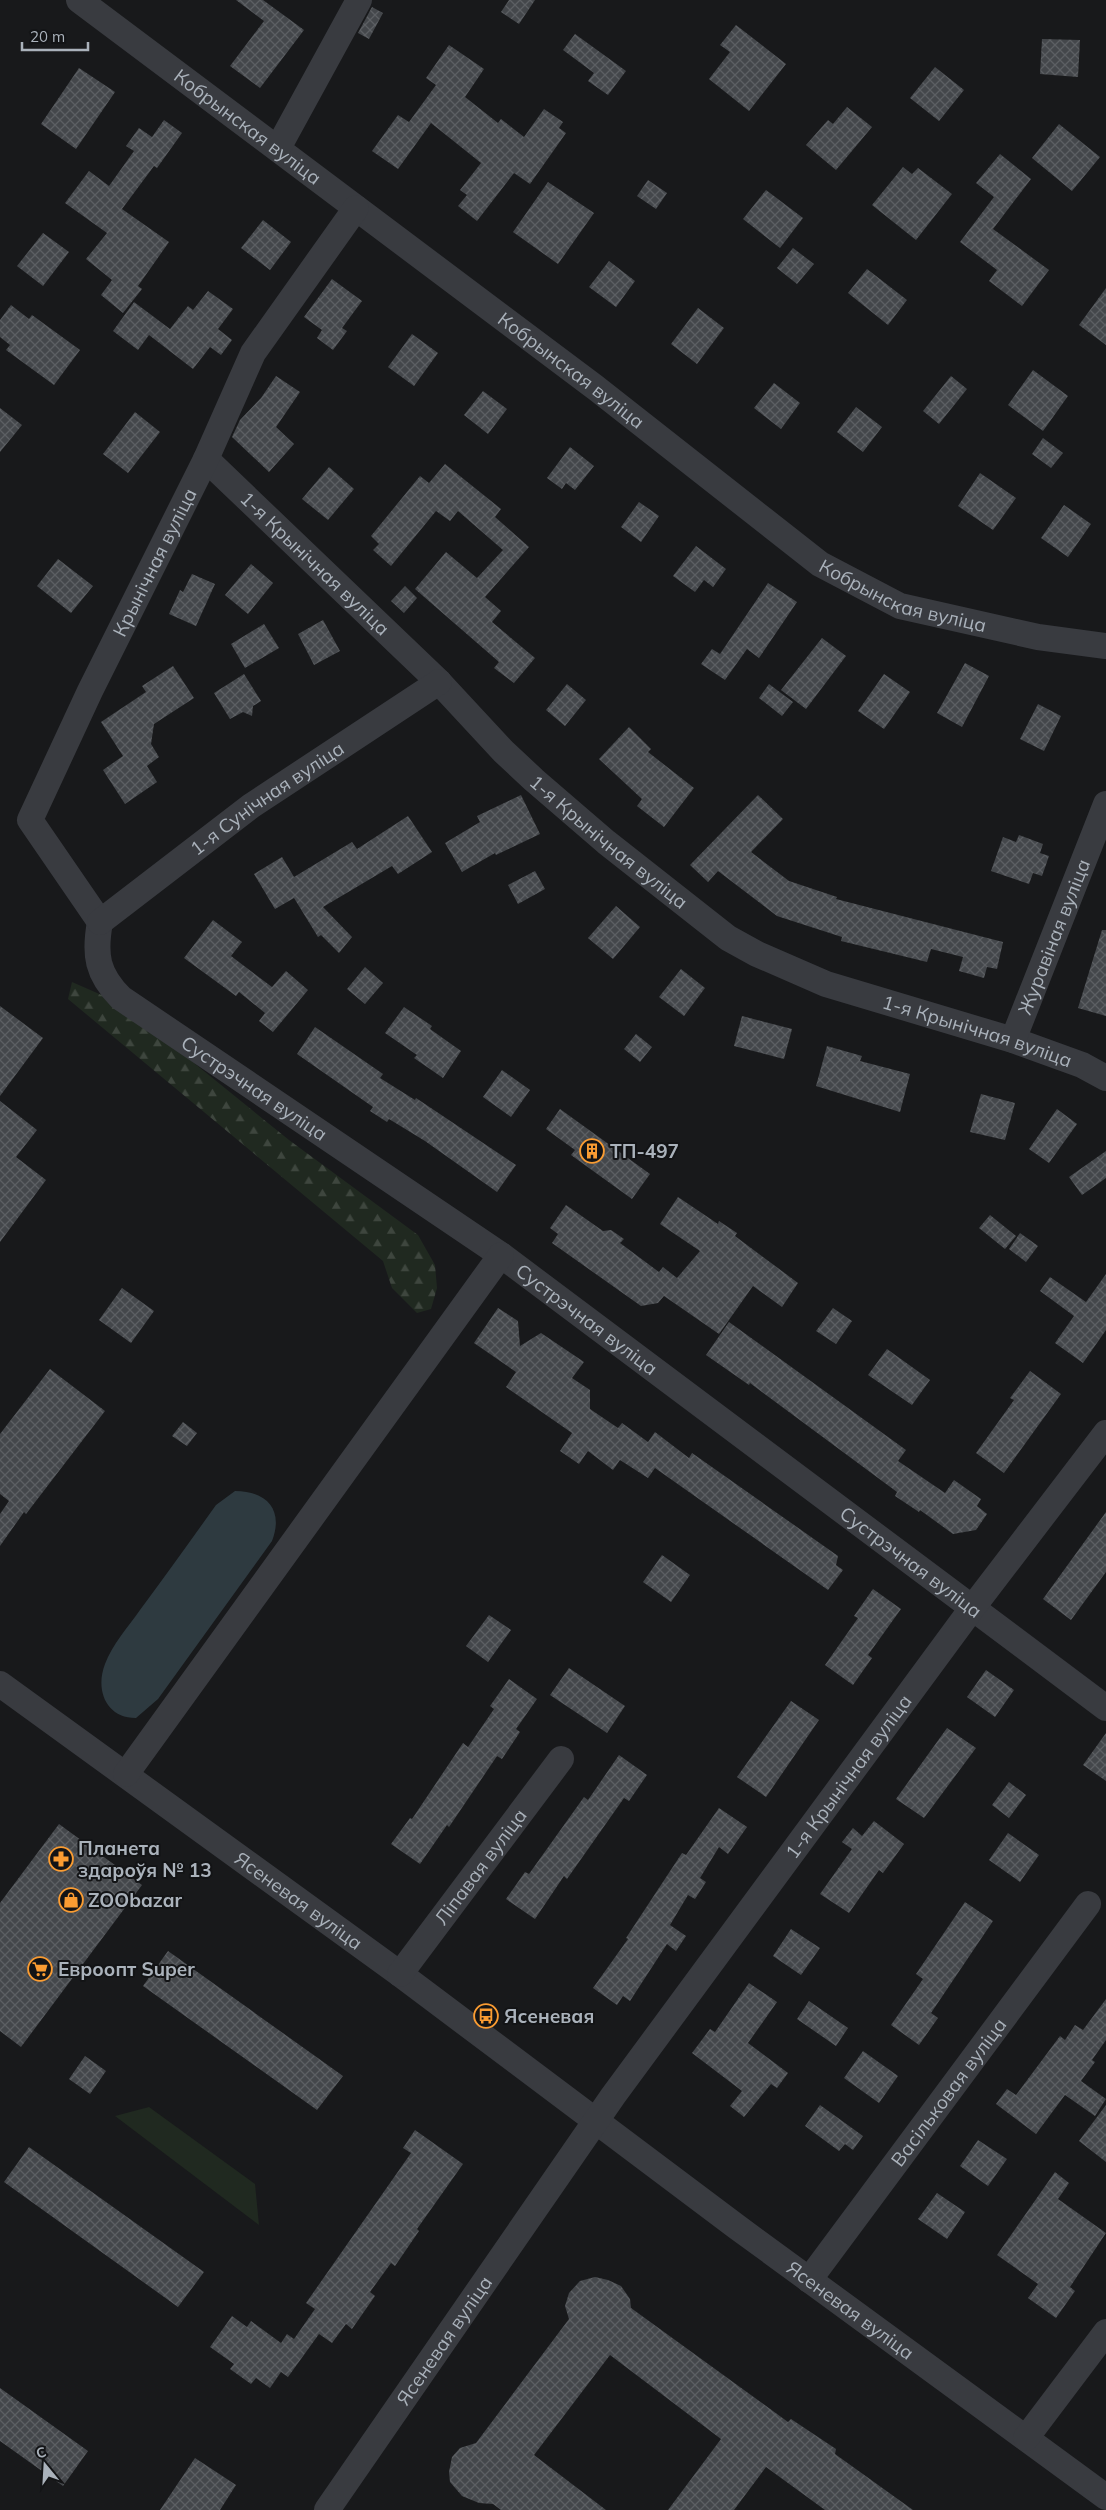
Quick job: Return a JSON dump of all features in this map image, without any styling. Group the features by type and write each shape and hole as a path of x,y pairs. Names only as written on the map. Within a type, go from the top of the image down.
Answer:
{"street":[{"name":"Кобрынская вуліца","path":"79,0 588,382 827,568 900,606 1038,637 1106,646"},
{"path":"278,148 359,0"},
{"name":"Крынічная вуліца","path":"100,922 30,820 90,692 206,459 254,353 356,208"},
{"name":"1-я Крынічная вуліца","path":"206,459 439,682 503,751 567,810 728,938 757,954 826,984 1013,1040 1082,1065 1106,1078"},
{"name":"1-я Сунічная вуліца","path":"100,922 251,806 439,682"},
{"name":"Журавіная вуліца","path":"1013,1040 1106,804"},
{"name":"Сустрэчная вуліца","path":"100,922 96,945 98,961 110,987 121,998 501,1255 1106,1708"},
{"path":"126,1774 501,1255"},
{"name":"1-я Крынічная вуліца","path":"595,2122 973,1608 1106,1433"},
{"name":"Ясеневая вуліца","path":"0,1684 400,1974 595,2122 1106,2497"},
{"name":"Ліпавая вуліца","path":"400,1974 560,1759"},
{"name":"Васільковая вуліца","path":"809,2280 1088,1904"},
{"name":"Ясеневая вуліца","path":"327,2510 595,2122"},
{"path":"1026,2438 1106,2332"}],"green space":[{"path":"72,982 120,1003 289,1140 418,1235 435,1265 437,1288 431,1309 417,1313 392,1288 383,1261 68,999"},
{"path":"149,2107 255,2184 259,2225 115,2116"}],"shaded area":[{"path":"235,1491 256,1494 270,1504 276,1520 272,1541 158,1699 136,1718 126,1717 117,1713 110,1708 106,1701 101,1683 108,1657 121,1636 216,1505"}],"building":[{"path":"236,0 263,0 304,30 260,88 230,66 264,21"},
{"path":"509,0 535,0 519,24 501,12"},
{"path":"372,7 383,13 369,39 358,33"},
{"path":"736,25 786,64 749,111 709,79 730,52 720,45"},
{"path":"575,34 626,71 608,95 588,81 594,73 563,50"},
{"path":"1042,39 1080,40 1078,77 1040,74"},
{"path":"449,45 484,69 465,97 498,123 501,119 524,137 544,109 563,122 559,128 566,133 530,184 514,173 477,221 458,206 467,195 460,190 481,163 431,123 398,169 372,151 398,115 409,122 436,85 426,78"},
{"path":"935,67 964,90 939,121 910,98"},
{"path":"79,68 115,92 76,149 41,124"},
{"path":"847,107 872,127 836,170 806,145 828,120 833,124"},
{"path":"164,120 182,133 157,168 154,166 122,209 169,242 138,286 142,289 123,313 101,295 112,280 86,259 107,233 65,203 89,171 109,186 134,151 126,146 139,128 152,137"},
{"path":"1059,124 1100,157 1072,191 1032,158"},
{"path":"1000,154 1031,179 993,229 1049,270 1022,306 989,281 997,270 960,242 994,197 976,183"},
{"path":"903,167 912,174 918,168 952,194 916,240 872,205"},
{"path":"648,180 667,193 656,209 637,196"},
{"path":"548,182 594,213 558,264 513,232"},
{"path":"766,190 803,218 780,248 743,219"},
{"path":"263,220 291,242 270,270 241,248"},
{"path":"43,233 69,252 43,286 17,266"},
{"path":"793,248 814,264 797,284 777,268"},
{"path":"609,261 635,281 616,307 589,287"},
{"path":"867,269 907,300 888,325 848,293"},
{"path":"332,279 362,301 342,328 347,331 333,350 317,338 322,330 304,317"},
{"path":"1106,288 1106,345 1079,325"},
{"path":"208,291 233,309 218,329 232,340 221,355 210,347 193,369 149,335 138,350 113,331 134,302 170,329 188,306 193,310"},
{"path":"11,305 29,319 32,315 80,350 54,385 6,350 10,345 0,337 0,320"},
{"path":"698,308 724,328 697,364 671,344"},
{"path":"412,334 438,353 414,386 388,367"},
{"path":"1033,370 1068,396 1043,431 1008,405"},
{"path":"276,376 300,392 276,427 294,444 269,472 232,437 240,420 261,398"},
{"path":"951,376 967,389 939,424 923,411"},
{"path":"774,383 800,403 781,429 754,408"},
{"path":"483,391 507,409 488,434 464,415"},
{"path":"856,407 882,427 863,452 837,432"},
{"path":"0,408 22,425 0,452"},
{"path":"135,412 160,432 128,473 103,454"},
{"path":"1043,438 1063,453 1051,468 1032,454"},
{"path":"570,447 594,466 575,490 566,483 562,489 547,478"},
{"path":"445,464 501,509 495,517 529,547 485,597 501,611 492,622 535,658 514,683 494,668 499,662 415,589 446,552 477,578 503,550 458,511 450,521 436,511 391,566 373,550 379,544 371,536 420,476 429,483"},
{"path":"329,467 354,489 328,520 302,499"},
{"path":"980,473 1016,498 993,530 958,506"},
{"path":"639,502 659,516 641,542 621,527"},
{"path":"1064,505 1091,524 1068,557 1041,538"},
{"path":"696,546 726,569 713,587 704,580 695,592 673,576"},
{"path":"58,559 93,586 71,613 37,586"},
{"path":"251,564 273,583 248,614 225,595"},
{"path":"192,574 215,584 196,626 169,614 180,590 183,592"},
{"path":"768,583 797,602 759,658 747,649 725,680 701,664 712,649 720,654"},
{"path":"405,586 417,598 404,613 391,601"},
{"path":"323,620 340,651 314,665 298,634"},
{"path":"264,624 279,648 245,668 231,644"},
{"path":"822,638 846,656 806,709 781,690"},
{"path":"965,663 989,676 962,727 937,713"},
{"path":"173,666 194,698 154,724 151,744 159,757 147,766 157,782 125,804 103,770 123,756 101,722 146,692 142,686"},
{"path":"244,674 261,701 253,706 252,716 243,712 230,719 214,693"},
{"path":"884,674 910,692 884,729 858,711"},
{"path":"567,684 586,700 565,726 546,710"},
{"path":"769,684 793,702 782,716 759,698"},
{"path":"1038,704 1061,716 1044,751 1020,739"},
{"path":"629,727 651,749 648,752 694,788 664,827 637,806 642,799 599,759"},
{"path":"521,795 540,834 496,855 495,853 462,872 445,843 480,822 477,816"},
{"path":"758,795 783,819 751,852 789,881 837,897 836,899 1003,942 997,969 987,967 984,978 959,971 963,957 931,949 927,962 841,941 842,937 777,916 718,871 708,882 690,865"},
{"path":"408,816 432,852 398,874 392,866 323,907 352,937 339,953 321,935 318,937 294,898 275,909 254,874 282,857 294,877 352,842 357,849"},
{"path":"1019,835 1043,844 1040,853 1049,856 1042,876 1033,873 1029,884 991,871 1003,837 1016,842"},
{"path":"535,871 545,889 518,904 508,885"},
{"path":"616,906 640,927 613,959 588,938"},
{"path":"213,920 242,942 231,956 272,987 286,971 308,990 273,1032 259,1021 265,1013 239,992 236,996 184,958"},
{"path":"1102,930 1106,930 1106,1016 1078,1008"},
{"path":"365,967 383,983 365,1004 347,989"},
{"path":"681,969 705,988 684,1016 659,997"},
{"path":"0,1006 43,1038 0,1096"},
{"path":"404,1007 432,1026 430,1029 461,1051 443,1078 414,1058 417,1055 385,1033"},
{"path":"742,1016 792,1029 784,1059 734,1046"},
{"path":"315,1027 383,1074 380,1078 415,1100 416,1098 516,1165 497,1192 425,1141 389,1119 387,1122 370,1111 373,1107 297,1054"},
{"path":"636,1034 652,1047 640,1062 624,1049"},
{"path":"827,1046 862,1056 860,1061 910,1074 900,1112 816,1086"},
{"path":"502,1070 530,1090 511,1117 483,1097"},
{"path":"981,1094 1015,1103 1005,1140 970,1132"},
{"path":"0,1101 37,1130 16,1157 46,1180 0,1242"},
{"path":"560,1109 650,1174 632,1199 571,1155 575,1150 546,1129"},
{"path":"1057,1109 1077,1124 1049,1163 1029,1149"},
{"path":"1106,1151 1106,1178 1082,1195 1069,1177"},
{"path":"678,1197 718,1224 719,1221 737,1233 735,1236 798,1283 782,1307 753,1286 719,1334 664,1296 658,1303 641,1306 552,1243 558,1234 550,1228 566,1205 603,1231 611,1230 624,1239 620,1243 659,1272 663,1267 677,1278 700,1251 660,1224"},
{"path":"990,1215 1016,1236 1005,1249 979,1228"},
{"path":"1020,1233 1038,1246 1026,1262 1009,1249"},
{"path":"1106,1274 1106,1330 1083,1363 1055,1343 1074,1316 1040,1291 1050,1277 1086,1302"},
{"path":"122,1288 154,1311 131,1343 99,1320"},
{"path":"498,1308 518,1321 520,1346 541,1333 584,1362 572,1378 590,1390 590,1409 618,1428 622,1423 648,1442 655,1432 689,1458 692,1453 838,1556 836,1565 843,1570 828,1590 655,1468 648,1478 620,1460 613,1470 588,1451 579,1464 560,1451 572,1433 506,1387 516,1372 474,1343"},
{"path":"833,1308 852,1321 836,1344 816,1331"},
{"path":"729,1322 906,1450 898,1461 945,1493 954,1480 981,1499 977,1506 987,1514 976,1530 953,1534 920,1510 919,1512 895,1496 897,1492 750,1383 749,1385 706,1355"},
{"path":"887,1349 930,1380 912,1405 868,1375"},
{"path":"50,1369 105,1411 26,1514 24,1512 0,1546 0,1514 9,1501 0,1494 0,1434"},
{"path":"1030,1371 1061,1394 1004,1473 976,1453 1014,1400 1010,1398"},
{"path":"183,1422 197,1433 187,1446 172,1436"},
{"path":"1106,1512 1106,1572 1071,1620 1043,1599"},
{"path":"662,1555 690,1575 671,1602 643,1582"},
{"path":"873,1589 901,1609 868,1655 872,1658 853,1685 825,1665 858,1618 854,1616"},
{"path":"489,1615 511,1630 488,1662 466,1646"},
{"path":"569,1668 625,1706 607,1733 550,1695"},
{"path":"986,1670 1014,1690 995,1717 967,1697"},
{"path":"509,1679 537,1699 516,1729 520,1732 502,1759 497,1756 449,1827 447,1825 420,1864 391,1844 410,1818 412,1819 463,1743 468,1747 494,1709 490,1706"},
{"path":"791,1701 819,1720 766,1797 737,1777"},
{"path":"947,1728 976,1748 924,1818 896,1799"},
{"path":"1106,1733 1106,1781 1083,1765"},
{"path":"619,1755 647,1775 629,1801 624,1798 567,1879 564,1876 535,1919 506,1899 525,1872 529,1874 584,1797 588,1800"},
{"path":"1009,1782 1026,1795 1009,1818 992,1805"},
{"path":"719,1808 747,1827 728,1854 719,1847 700,1878 706,1882 695,1899 688,1895 670,1925 686,1936 676,1951 667,1944 630,2001 623,1996 617,2005 593,1988 628,1939 626,1938 682,1853 686,1855"},
{"path":"874,1821 904,1844 883,1873 879,1870 849,1913 820,1894 852,1849 842,1842 853,1828 862,1836"},
{"name":"Евроопт Super","path":"59,1824 142,1885 21,2047 0,2031 0,1903"},
{"path":"1008,1833 1039,1855 1020,1882 989,1860"},
{"path":"965,1902 993,1921 931,2013 938,2018 919,2045 891,2025 923,1979 916,1974"},
{"path":"791,1929 820,1948 801,1975 773,1956"},
{"path":"168,1951 343,2076 317,2110 143,1986"},
{"path":"749,1983 777,2002 748,2043 788,2073 777,2088 771,2084 744,2117 730,2106 742,2091 692,2053 710,2029 715,2032"},
{"path":"1106,1999 1106,2040 1092,2060 1095,2062 1081,2081 1106,2099 1095,2116 1065,2095 1036,2134 996,2104 1007,2089 1016,2095 1060,2036 1065,2040 1075,2025 1083,2030"},
{"path":"809,2001 848,2028 836,2046 797,2019"},
{"path":"863,2051 898,2076 879,2103 844,2078"},
{"path":"85,2056 106,2071 90,2094 69,2079"},
{"path":"820,2105 863,2136 853,2150 845,2144 839,2151 805,2126"},
{"path":"1106,2105 1106,2162 1079,2141"},
{"path":"415,2130 463,2164 417,2229 419,2231 395,2266 391,2263 370,2292 375,2296 352,2329 346,2324 332,2343 319,2334 288,2377 281,2372 270,2388 256,2378 251,2384 230,2369 234,2364 210,2347 232,2316 247,2327 251,2321 281,2343 287,2334 294,2339 315,2309 306,2303 411,2153 403,2148"},
{"path":"978,2140 1007,2159 988,2186 960,2166"},
{"path":"29,2147 204,2272 178,2307 4,2182"},
{"path":"1055,2172 1069,2183 1058,2199 1106,2233 1070,2287 1075,2291 1056,2318 1028,2298 1038,2284 997,2255"},
{"path":"937,2193 965,2212 947,2239 918,2219"},
{"path":"595,2277 621,2286 630,2299 631,2308 788,2422 791,2419 836,2449 835,2454 913,2510 825,2510 766,2467 734,2510 668,2510 721,2439 610,2355 534,2455 606,2510 501,2510 493,2504 479,2503 462,2496 450,2482 449,2472 452,2457 460,2448 476,2443 569,2319 565,2306 569,2293 580,2281"},
{"path":"0,2388 88,2451 63,2486 0,2441"},
{"path":"195,2458 236,2485 220,2510 160,2510"}],"place":[{"name":"ТП-497","path":"592,1151"},
{"name":"Планета здароўя № 13","path":"61,1859"},
{"name":"ZOObazar","path":"71,1900"},
{"name":"Евроопт Super","path":"40,1969"},
{"name":"Ясеневая","path":"486,2016"}]}
